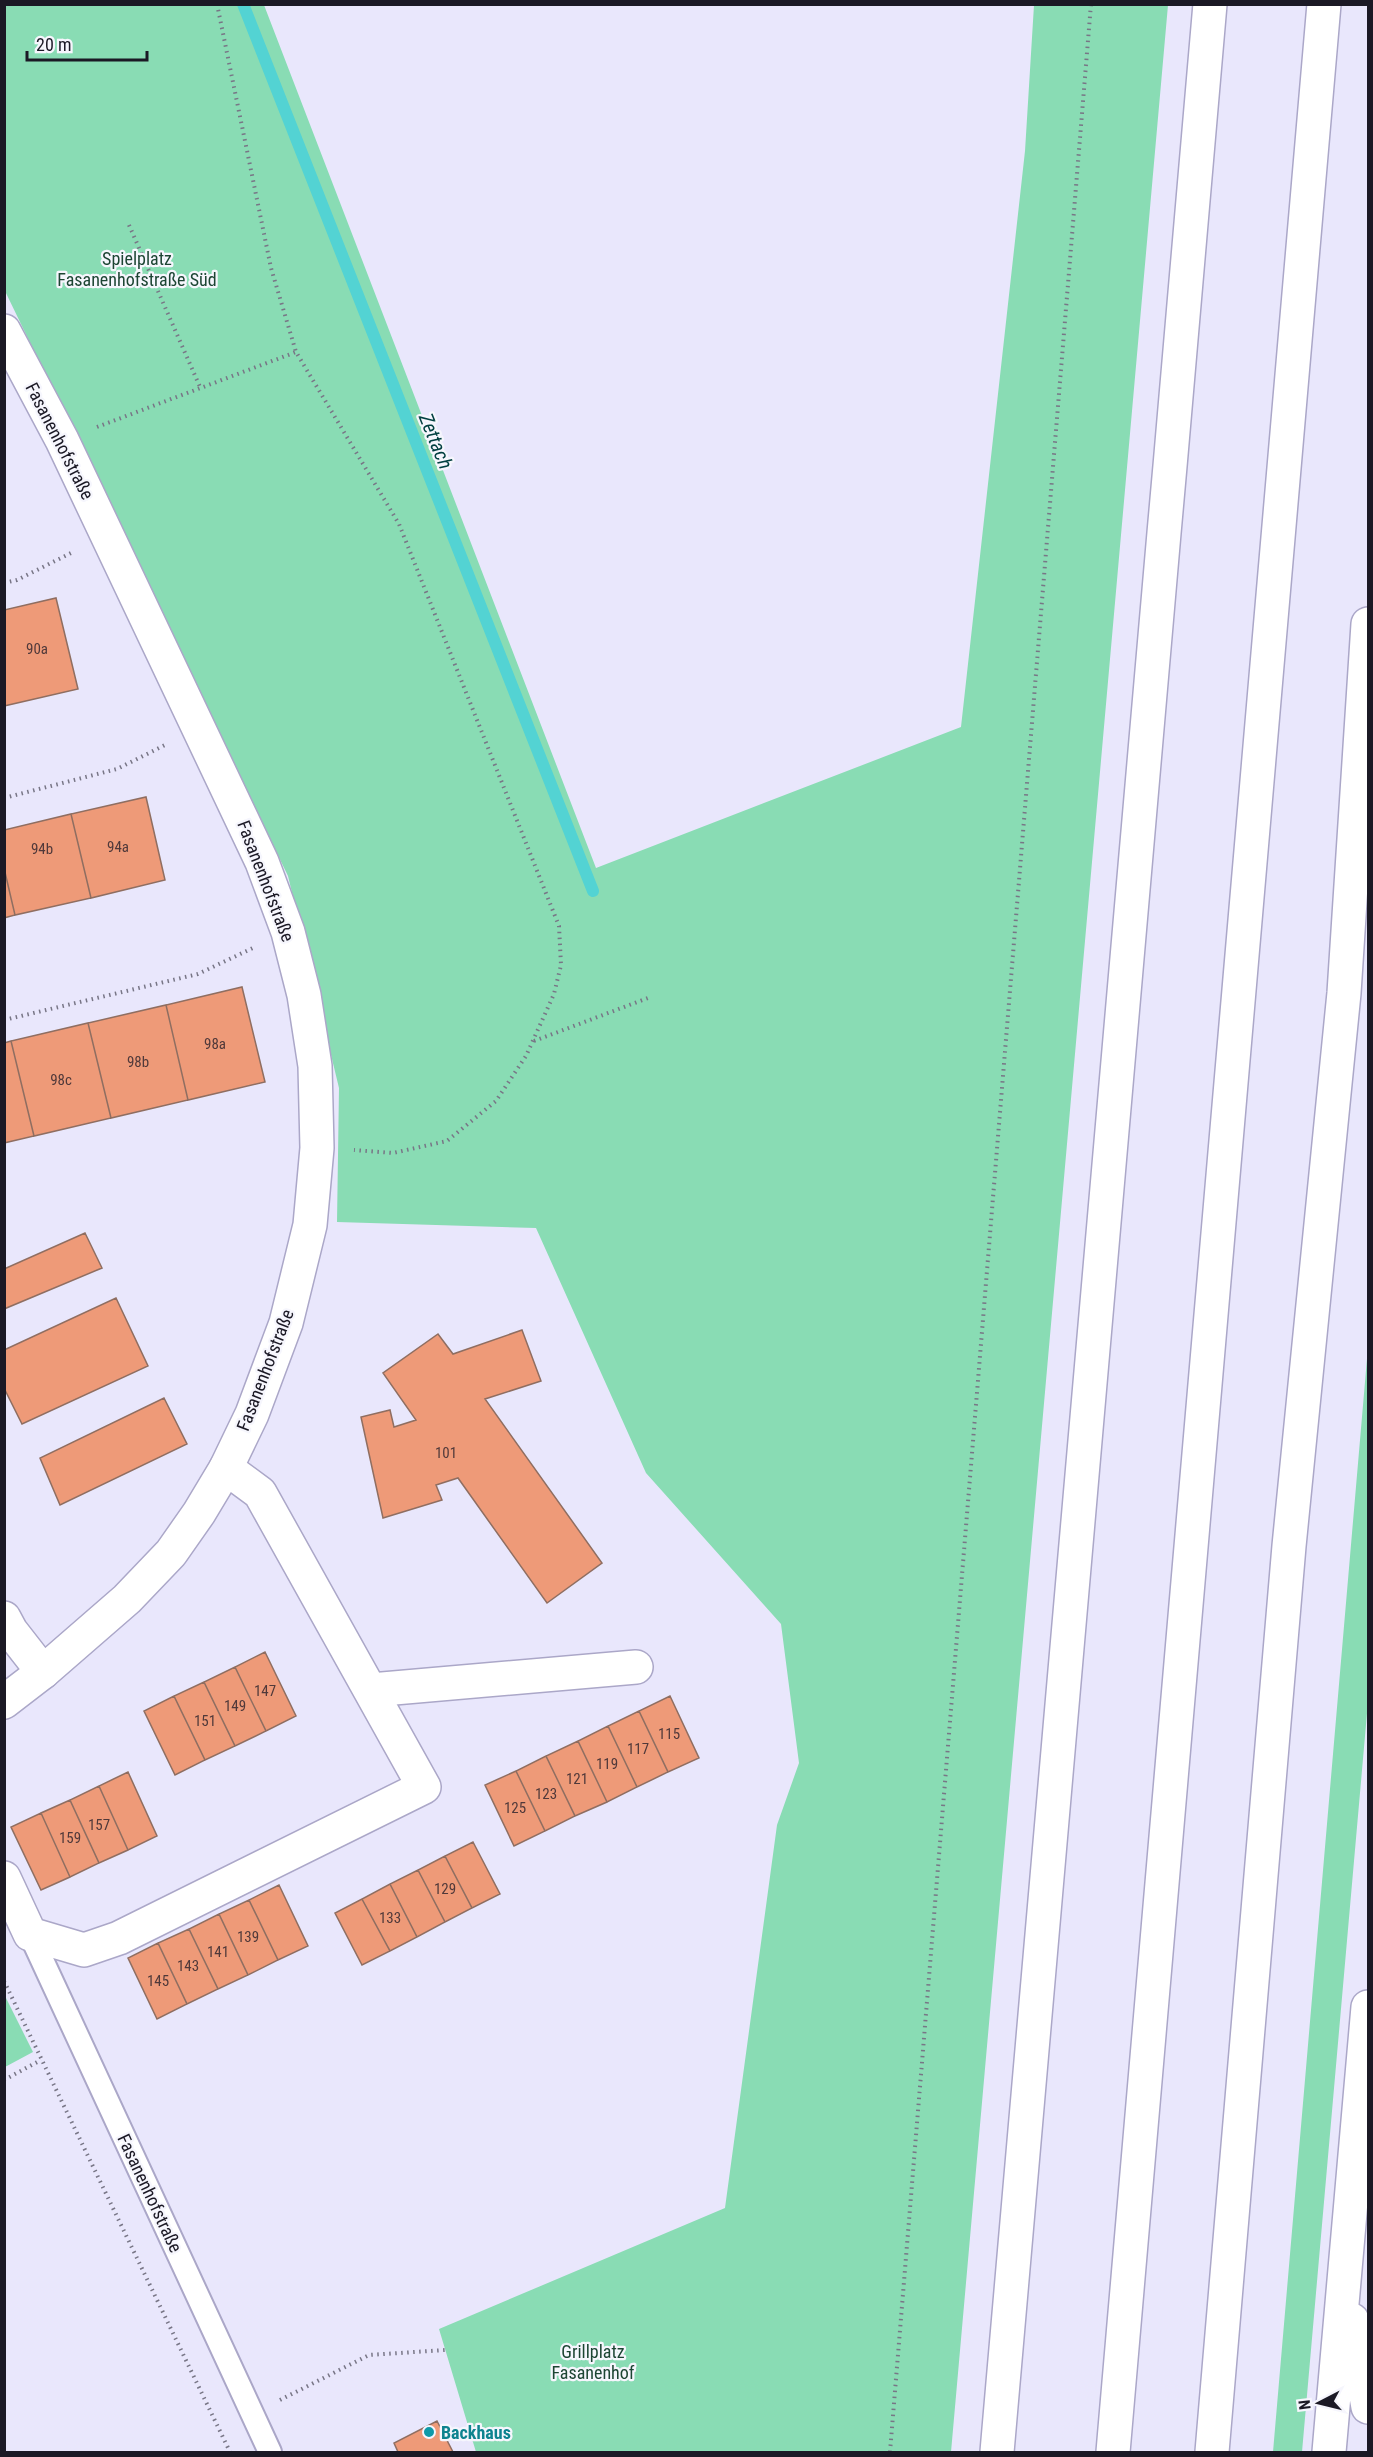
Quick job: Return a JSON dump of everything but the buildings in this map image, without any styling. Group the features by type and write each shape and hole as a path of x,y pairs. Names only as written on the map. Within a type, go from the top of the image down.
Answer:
{"main road":[{"path":"997,2452 1210,4"},
{"path":"1113,2452 1324,4"},
{"name":"Fasanenhofstraße","path":"4,331 62,440 262,862 288,932 304,995 315,1066 318,1148 310,1225 286,1323 252,1414 226,1468 171,1553 127,1599 43,1672 4,1702"},
{"path":"1212,2452 1288,1546 1344,993 1368,624"},
{"path":"30,1934 84,1950 119,1938 424,1787 260,1493 226,1468"},
{"path":"4,1618 43,1672"},
{"path":"371,1690 636,1667"},
{"name":"Fasanenhofstraße","path":"4,1878 30,1934"},
{"path":"1329,2452 1368,2007"},
{"path":"1345,2280 1368,2407"}],"lane":[{"name":"Fasanenhofstraße","path":"30,1934 270,2452"}],"path":[{"path":"217,4 271,268 296,352 399,524 559,926 561,965 554,994 526,1056 496,1101 447,1141 393,1153 318,1148"},
{"path":"890,2452 1090,4"},
{"path":"129,225 201,387"},
{"path":"62,440 296,352"},
{"path":"4,583 17,579 106,536"},
{"path":"4,798 117,769 138,759"},
{"path":"4,1020 198,975 288,932"},
{"path":"533,1041 648,998"},
{"path":"4,1981 230,2452"},
{"path":"4,2080 41,2060"},
{"path":"252,2413 369,2355 445,2350"}],"green space":[{"path":"5,5 264,5 596,868 961,727 1025,151 1034,5 1168,5 951,2452 476,2452 439,2329 725,2208 777,1825 799,1763 781,1624 646,1473 536,1228 337,1222 339,1088 288,876 5,291"},
{"path":"1368,1347 1368,1702 1302,2452 1273,2452"},
{"path":"5,1996 33,2052 4,2067"}],"waterway":[{"name":"Zettach","path":"243,4 593,891"}],"place":[{"name":"Backhaus","path":"429,2432"}],"park label":[{"name":"Spielplatz Fasanenhofstraße Süd","path":"137,268"},
{"name":"Grillplatz Fasanenhof","path":"593,2361"}]}
